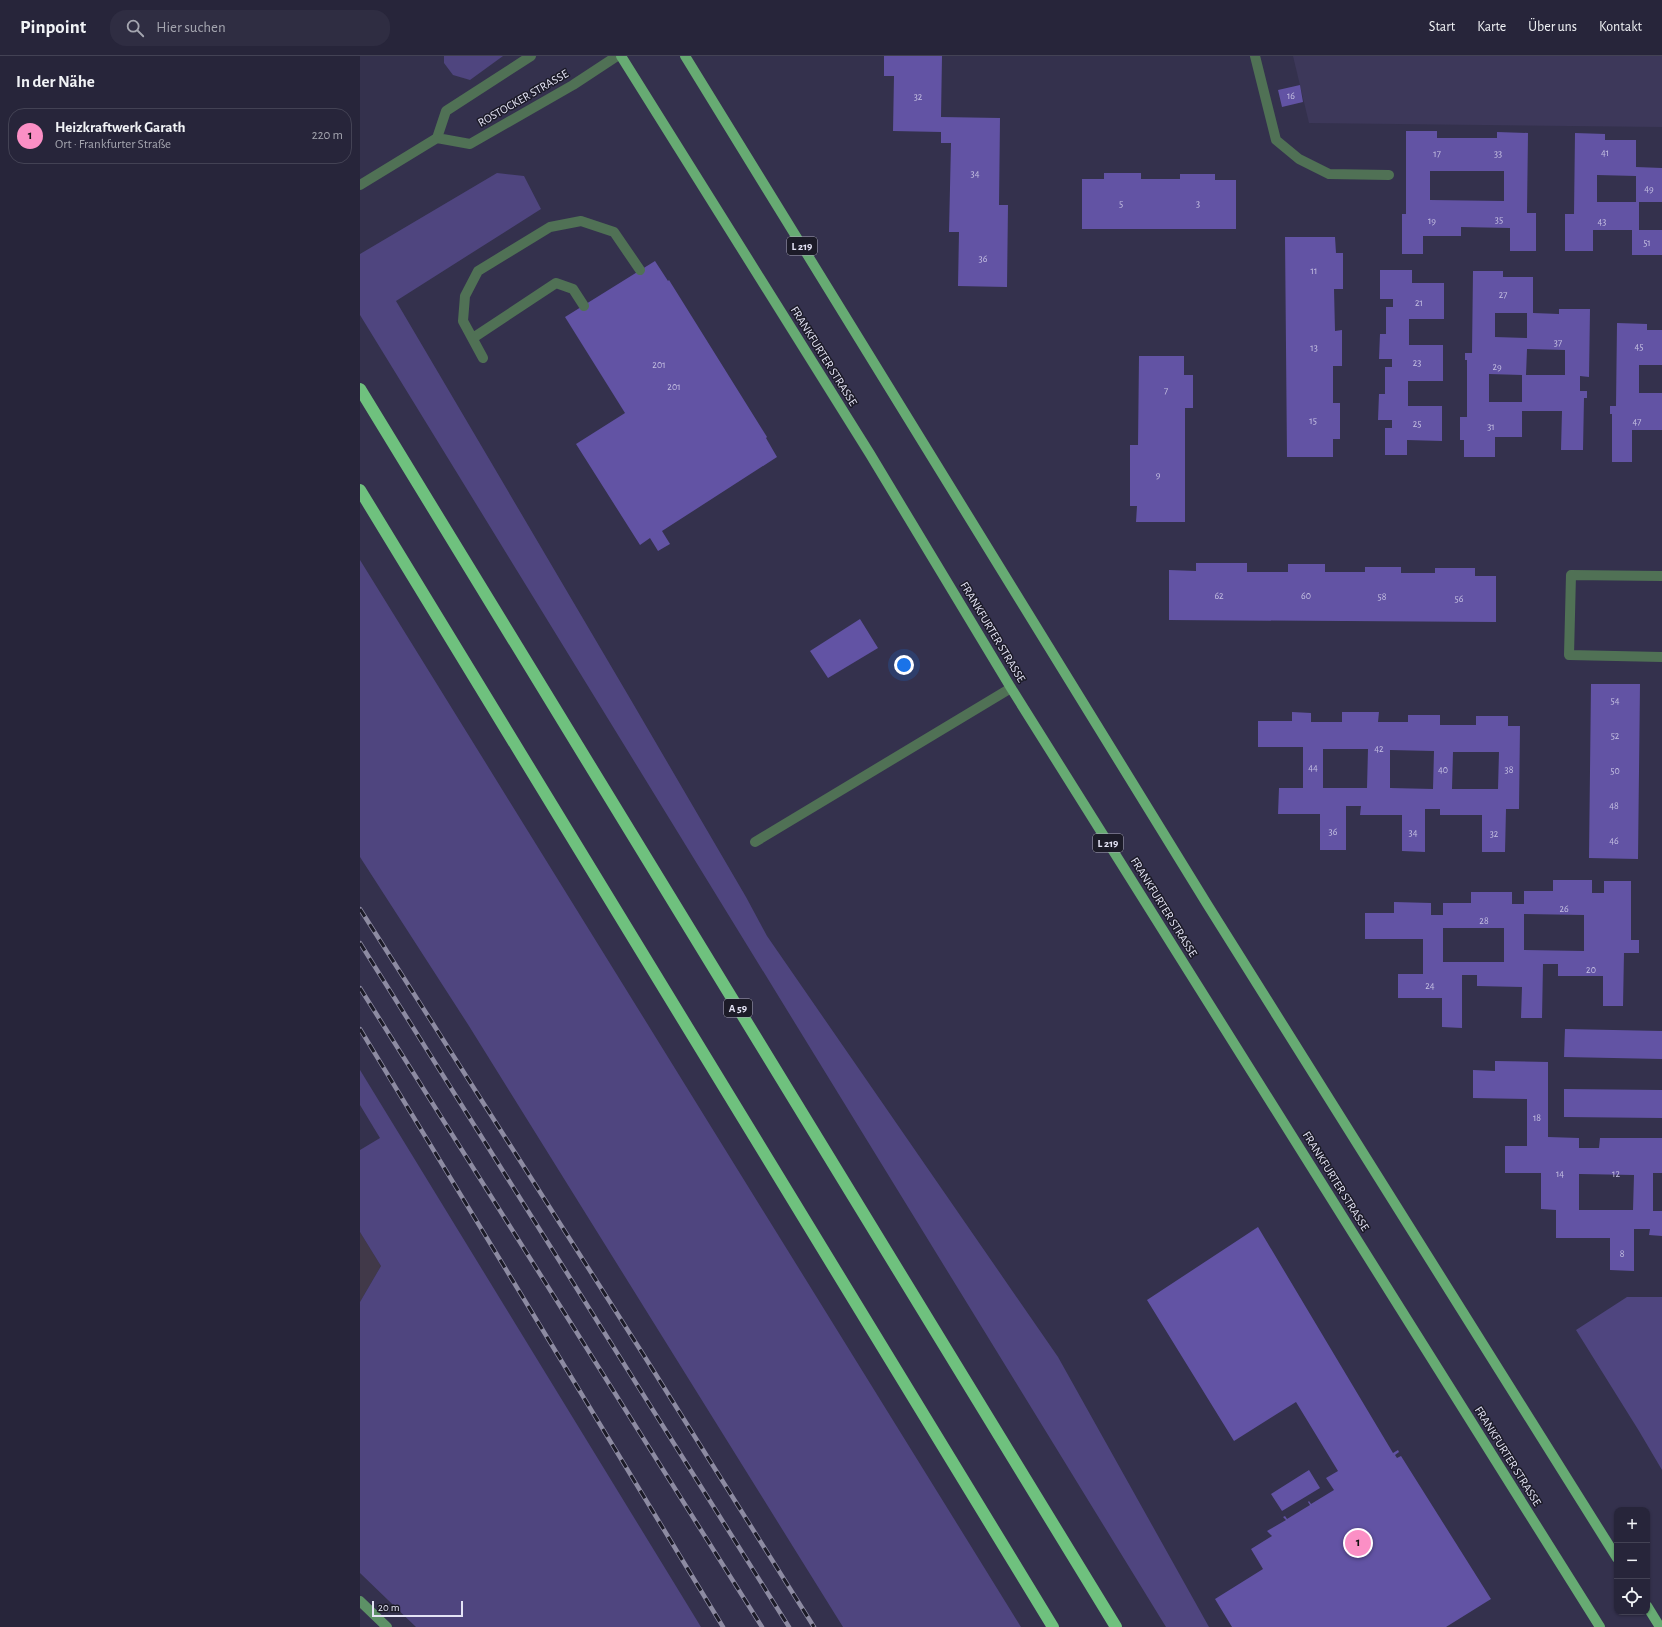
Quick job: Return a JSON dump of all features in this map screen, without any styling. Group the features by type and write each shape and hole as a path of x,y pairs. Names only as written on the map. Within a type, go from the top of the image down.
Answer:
{"highway":[{"name":"A 59","path":"360,389 1116,1627"},
{"path":"360,490 1053,1627"}],"main road":[{"name":"FRANKFURTER STRASSE","path":"621,56 870,454 1011,688 1600,1627"},
{"name":"L 219","path":"685,56 1211,911 1614,1553"},
{"path":"360,1601 387,1627"},
{"path":"1650,1611 1660,1627"}],"street":[{"path":"360,185 437,138 446,111 531,56"},
{"name":"ROSTOCKER STRASSE","path":"437,138 470,144 573,85 618,56"},
{"path":"1255,56 1276,140 1299,158 1329,174 1389,175"},
{"path":"483,358 463,321 465,296 478,271 550,227 581,221 614,232 640,270"},
{"path":"476,336 556,283 573,289 584,306"},
{"path":"1662,576 1570,574 1569,655 1662,657"},
{"path":"755,842 1011,688"}],"shaded area":[{"path":"444,56 503,56 470,80 453,75 444,63"},
{"path":"1293,56 1662,56 1662,127 1309,123"},
{"path":"497,173 524,176 541,209 396,301 628,695 746,897 767,936 1058,1357 1209,1627 1166,1627 360,315 360,254"},
{"path":"360,560 1021,1627 843,1627 469,1026 360,857"},
{"path":"360,1070 701,1627 416,1627 360,1573 360,1302 381,1266 360,1232 360,1150 380,1138 360,1105"},
{"path":"360,1232 381,1266 360,1302"},
{"path":"1627,1297 1662,1297 1662,1470 1576,1330"}],"building":[{"path":"884,56 942,56 941,117 1000,118 999,205 1008,205 1007,287 958,286 959,232 949,232 951,143 941,143 941,132 893,131 894,76 884,76"},
{"path":"1300,85 1303,102 1282,107 1278,90"},
{"path":"1406,131 1437,131 1437,138 1497,138 1497,132 1528,133 1527,213 1536,213 1536,251 1510,251 1510,228 1461,227 1461,236 1423,236 1423,254 1402,254 1402,214 1406,214","holes":["1430,171 1504,171 1504,201 1430,200"]},
{"path":"1575,133 1605,134 1605,140 1636,140 1636,167 1662,168 1662,202 1639,202 1639,230 1662,230 1662,255 1632,255 1632,230 1593,230 1593,251 1565,251 1565,214 1574,214","holes":["1597,175 1636,176 1636,202 1597,202"]},
{"path":"1104,173 1141,173 1141,179 1180,179 1180,174 1215,174 1215,180 1236,180 1236,229 1082,229 1082,179 1104,179"},
{"path":"1285,237 1335,237 1336,253 1343,253 1343,289 1334,289 1335,331 1342,330 1342,366 1333,366 1333,403 1340,403 1340,439 1333,439 1333,457 1287,457"},
{"path":"655,261 668,281 669,280 767,437 766,438 777,457 662,531 670,544 658,551 650,538 640,545 576,444 625,413 565,317"},
{"path":"1380,270 1412,270 1412,283 1444,283 1444,319 1409,319 1409,345 1443,345 1443,381 1408,381 1408,406 1442,406 1442,441 1407,440 1407,455 1385,455 1385,428 1392,428 1392,420 1378,420 1379,394 1385,394 1385,367 1392,367 1392,359 1379,359 1380,334 1386,334 1386,307 1393,307 1393,299 1380,299"},
{"path":"1473,271 1503,271 1503,277 1533,277 1533,313 1559,314 1559,309 1590,309 1589,377 1580,376 1580,391 1587,391 1587,398 1584,398 1583,450 1561,450 1562,411 1522,411 1522,437 1495,437 1495,457 1464,457 1464,440 1460,440 1460,417 1467,417 1467,360 1465,360 1465,353 1472,353","holes":["1495,313 1527,313 1527,338 1495,337","1527,349 1565,350 1565,375 1526,375","1489,374 1522,375 1522,402 1489,402"]},
{"path":"1617,323 1647,324 1647,330 1662,330 1662,365 1639,365 1639,393 1662,393 1662,430 1632,430 1632,462 1612,462 1612,414 1610,414 1610,406 1616,406"},
{"path":"1139,356 1184,356 1184,375 1193,375 1193,408 1185,408 1185,522 1136,522 1137,506 1130,506 1130,445 1138,445"},
{"path":"1196,563 1247,563 1247,572 1288,572 1288,564 1325,564 1325,572 1365,572 1365,567 1401,567 1401,573 1435,573 1435,568 1475,568 1475,576 1496,576 1496,622 1169,620 1169,570 1196,571"},
{"path":"860,619 878,648 828,678 810,651"},
{"path":"1591,684 1640,684 1638,859 1589,858"},
{"path":"1292,712 1311,713 1311,722 1342,722 1342,712 1379,712 1378,722 1408,722 1408,715 1440,715 1440,725 1476,725 1476,716 1508,716 1508,726 1520,726 1519,809 1506,809 1505,852 1482,852 1482,815 1440,815 1440,809 1425,809 1425,852 1402,851 1402,815 1360,815 1361,806 1346,806 1346,850 1320,850 1320,814 1278,814 1279,788 1303,788 1303,747 1258,747 1258,721 1292,721","holes":["1323,749 1368,749 1367,788 1323,788","1390,750 1434,751 1433,789 1390,788","1453,752 1499,752 1498,789 1452,789"]},
{"path":"1553,880 1592,880 1592,893 1604,893 1604,881 1631,881 1631,940 1639,940 1639,953 1624,953 1623,1006 1603,1006 1603,976 1558,976 1558,964 1543,964 1542,1018 1521,1018 1522,987 1477,986 1477,975 1462,975 1462,1028 1442,1027 1442,998 1398,998 1398,974 1423,974 1423,939 1365,939 1365,913 1394,913 1394,902 1431,903 1431,915 1443,915 1443,903 1471,903 1471,892 1512,892 1512,904 1524,904 1524,891 1553,891","holes":["1524,914 1584,915 1584,951 1524,950","1443,928 1504,928 1504,962 1443,962"]},
{"path":"1565,1029 1662,1031 1662,1059 1564,1057"},
{"path":"1495,1061 1548,1062 1548,1137 1579,1138 1579,1148 1599,1148 1600,1138 1662,1138 1662,1173 1653,1173 1653,1211 1662,1211 1662,1236 1649,1235 1650,1229 1634,1229 1634,1271 1610,1270 1610,1238 1556,1238 1556,1210 1541,1209 1541,1173 1505,1173 1505,1146 1527,1146 1527,1099 1473,1098 1473,1070 1495,1071","holes":["1579,1174 1634,1175 1633,1210 1579,1210"]},
{"path":"1564,1089 1662,1090 1662,1118 1564,1117"},
{"path":"1258,1227 1393,1453 1398,1450 1399,1452 1395,1455 1397,1458 1401,1456 1491,1599 1446,1627 1232,1627 1215,1599 1263,1569 1251,1549 1272,1536 1267,1531 1286,1520 1283,1517 1285,1516 1287,1519 1310,1505 1308,1502 1309,1501 1311,1504 1334,1490 1326,1478 1338,1471 1296,1402 1234,1441 1147,1300"},
{"path":"1309,1470 1320,1488 1282,1511 1271,1494"}],"railway":[{"path":"360,909 648,1362 814,1627"},
{"path":"360,943 789,1627"},
{"path":"360,988 762,1627"},
{"path":"360,1029 723,1627"}],"place":[{"name":"Heizkraftwerk Garath","path":"1358,1543"}]}
